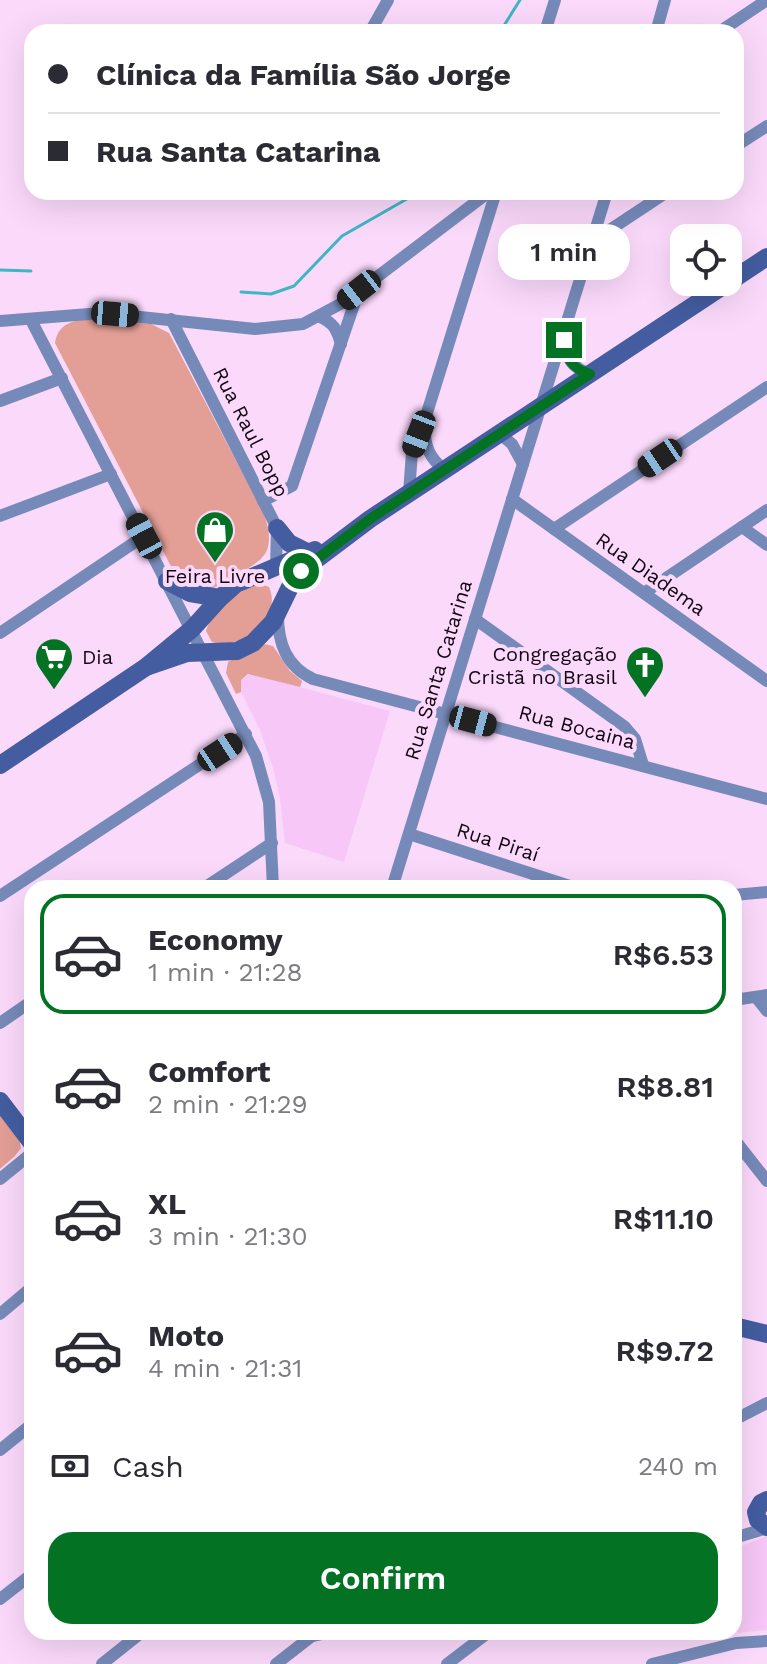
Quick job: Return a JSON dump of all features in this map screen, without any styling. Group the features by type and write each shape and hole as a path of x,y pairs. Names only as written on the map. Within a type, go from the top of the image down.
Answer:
{"main road":[{"path":"146,667 187,653 205,654 245,648 260,637 280,610 301,571 370,519 767,257"},
{"path":"0,765 146,667 192,629 220,598 244,579 309,553 370,519"},
{"path":"277,528 289,543 309,553"},
{"path":"276,568 280,610"},
{"path":"167,581 190,593 220,598"},
{"path":"0,1101 24,1132"},
{"path":"742,1328 767,1334"}],"street":[{"path":"374,24 388,0"},
{"path":"548,24 555,0"},
{"path":"658,24 665,0"},
{"path":"731,24 767,0"},
{"path":"744,141 767,126"},
{"path":"0,321 102,313 255,329 303,324 320,317 359,290 478,200"},
{"path":"409,493 412,452 494,200"},
{"name":"Rua Santa Catarina","path":"395,880 564,340 605,200"},
{"path":"593,241 655,200"},
{"path":"263,501 292,486 359,290"},
{"path":"320,317 337,328 341,344"},
{"name":"Rua Raul Bopp","path":"171,319 277,528 276,568"},
{"path":"31,320 256,756 269,802 273,880"},
{"path":"564,340 566,356 572,365 590,374"},
{"path":"0,401 62,378"},
{"path":"554,529 767,387"},
{"path":"426,416 426,446 432,458 445,470"},
{"path":"500,434 512,444 523,464"},
{"path":"0,516 111,474"},
{"name":"Rua Diadema","path":"512,499 767,681"},
{"path":"644,593 767,510"},
{"path":"742,527 767,545"},
{"path":"0,633 144,536"},
{"name":"Rua Bocaina","path":"280,610 279,634 283,651 304,675 767,799"},
{"path":"475,619 624,726 635,739 643,765"},
{"path":"24,880 246,734"},
{"name":"Rua Piraí","path":"409,834 551,880"},
{"path":"216,880 272,843"},
{"path":"0,896 24,880"},
{"path":"742,894 767,892"},
{"path":"761,996 767,1011"},
{"path":"0,1023 24,1006"},
{"path":"742,1149 767,1181"},
{"path":"0,1179 24,1160"},
{"path":"0,1314 24,1294"},
{"path":"742,1416 767,1403"},
{"path":"0,1450 24,1430"},
{"path":"742,1535 764,1517"},
{"path":"742,1535 764,1517"},
{"path":"0,1599 24,1580"},
{"path":"104,1663 132,1640"},
{"path":"276,1664 307,1640"},
{"path":"447,1664 465,1658 482,1640"},
{"path":"652,1664 736,1643 767,1641"}],"shaded area":[{"path":"84,319 151,324 169,333 262,510 268,528 269,542 265,554 228,581 203,589 194,587 175,574 55,343 65,326"},
{"path":"259,583 269,587 272,599 265,620 257,630 236,642 212,642 206,631 214,615 235,596"},
{"path":"264,644 273,646 290,671 302,681 300,687 248,674 241,680 241,692 236,694 226,673 228,662"},
{"path":"250,674 390,711 344,862 285,843 273,768 260,730 240,690 241,680"},
{"path":"0,1113 19,1138 21,1148 0,1169"},
{"path":"767,1536 767,1630 742,1633 742,1546"}],"waterway":[{"path":"505,24 520,0"},
{"path":"241,292 271,294 294,286 342,236 405,200"},
{"path":"0,270 31,271"}],"place":[{"name":"Feira Livre","path":"215,564"},
{"name":"Dia","path":"54,691"},
{"name":"Congregação Cristã no Brasil","path":"645,699"}],"route":[{"path":"301,571 370,519 590,374 572,365 566,356 564,340"}]}
